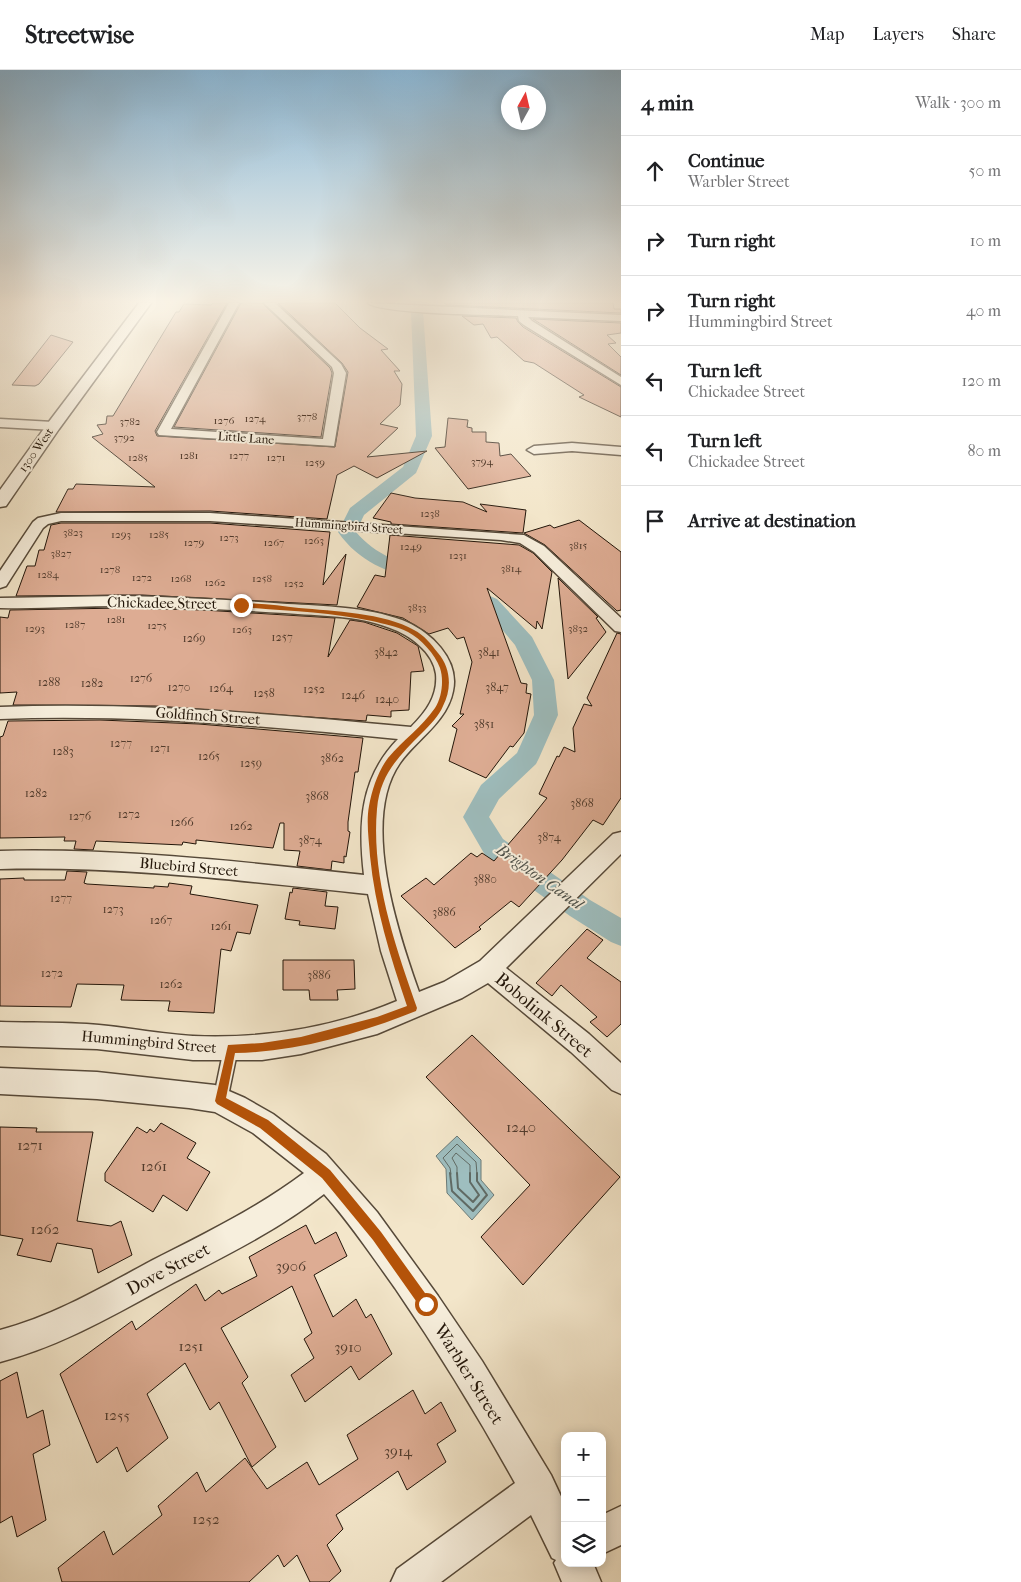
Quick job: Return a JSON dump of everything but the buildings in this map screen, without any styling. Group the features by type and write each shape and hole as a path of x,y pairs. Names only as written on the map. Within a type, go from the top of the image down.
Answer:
{"street":[{"name":"1300 West","path":"0,502 92,374"},
{"name":"Little Lane","path":"195,374 163,432 329,443 340,374"},
{"path":"608,374 621,382"},
{"path":"0,423 53,426"},
{"path":"534,450 572,447 621,451"},
{"name":"Hummingbird Street","path":"0,583 35,529 43,521 61,517 150,516 219,518 353,526 524,539 539,548 621,626"},
{"name":"Chickadee Street","path":"0,603 120,601 241,605 350,614 395,624 411,631 424,640 440,660 445,674 445,690 440,706 429,721 390,760 379,781 373,808 373,839 377,886 391,944 412,1008"},
{"name":"Goldfinch Street","path":"0,713 67,711 192,714 415,734"},
{"name":"Hummingbird Street","path":"0,1034 97,1037 193,1048 262,1048 301,1042 368,1024 453,990 489,969 621,840"},
{"name":"Bluebird Street","path":"0,860 97,859 194,866 377,886"},
{"name":"Bobolink Street","path":"489,969 580,1043 621,1081"},
{"path":"0,1081 102,1086 176,1093 220,1101"},
{"name":"Warbler Street","path":"220,1101 264,1124 326,1174 377,1236 426,1304 479,1387 538,1488 561,1537"},
{"name":"Dove Street","path":"0,1346 74,1319 246,1228 288,1203 326,1174"},
{"path":"410,1582 478,1534 538,1488"},
{"path":"606,1533 621,1524"},
{"path":"575,1567 582,1582"}],"lane":[{"path":"220,1101 231,1048"}],"water":[{"path":"457,1136 481,1160 481,1180 494,1195 472,1220 447,1193 446,1169 436,1156"}],"waterway":[{"name":"Brighton Canal","path":"421,374 424,436 410,469 356,512 347,532 363,550 379,561 398,569 421,575"},
{"name":"Brighton Canal","path":"464,591 490,603 524,642 543,680 546,715 527,758 490,792 476,817 494,847 580,908 621,933"}],"route":[{"path":"241,605 350,614 395,624 411,631 424,640 440,660 445,674 445,690 440,706 429,721 390,760 379,781 373,808 374,862 377,886 391,944 412,1008 377,1022 301,1042 262,1048 231,1048 220,1101 264,1124 310,1159 326,1174 377,1236 426,1304"}]}
